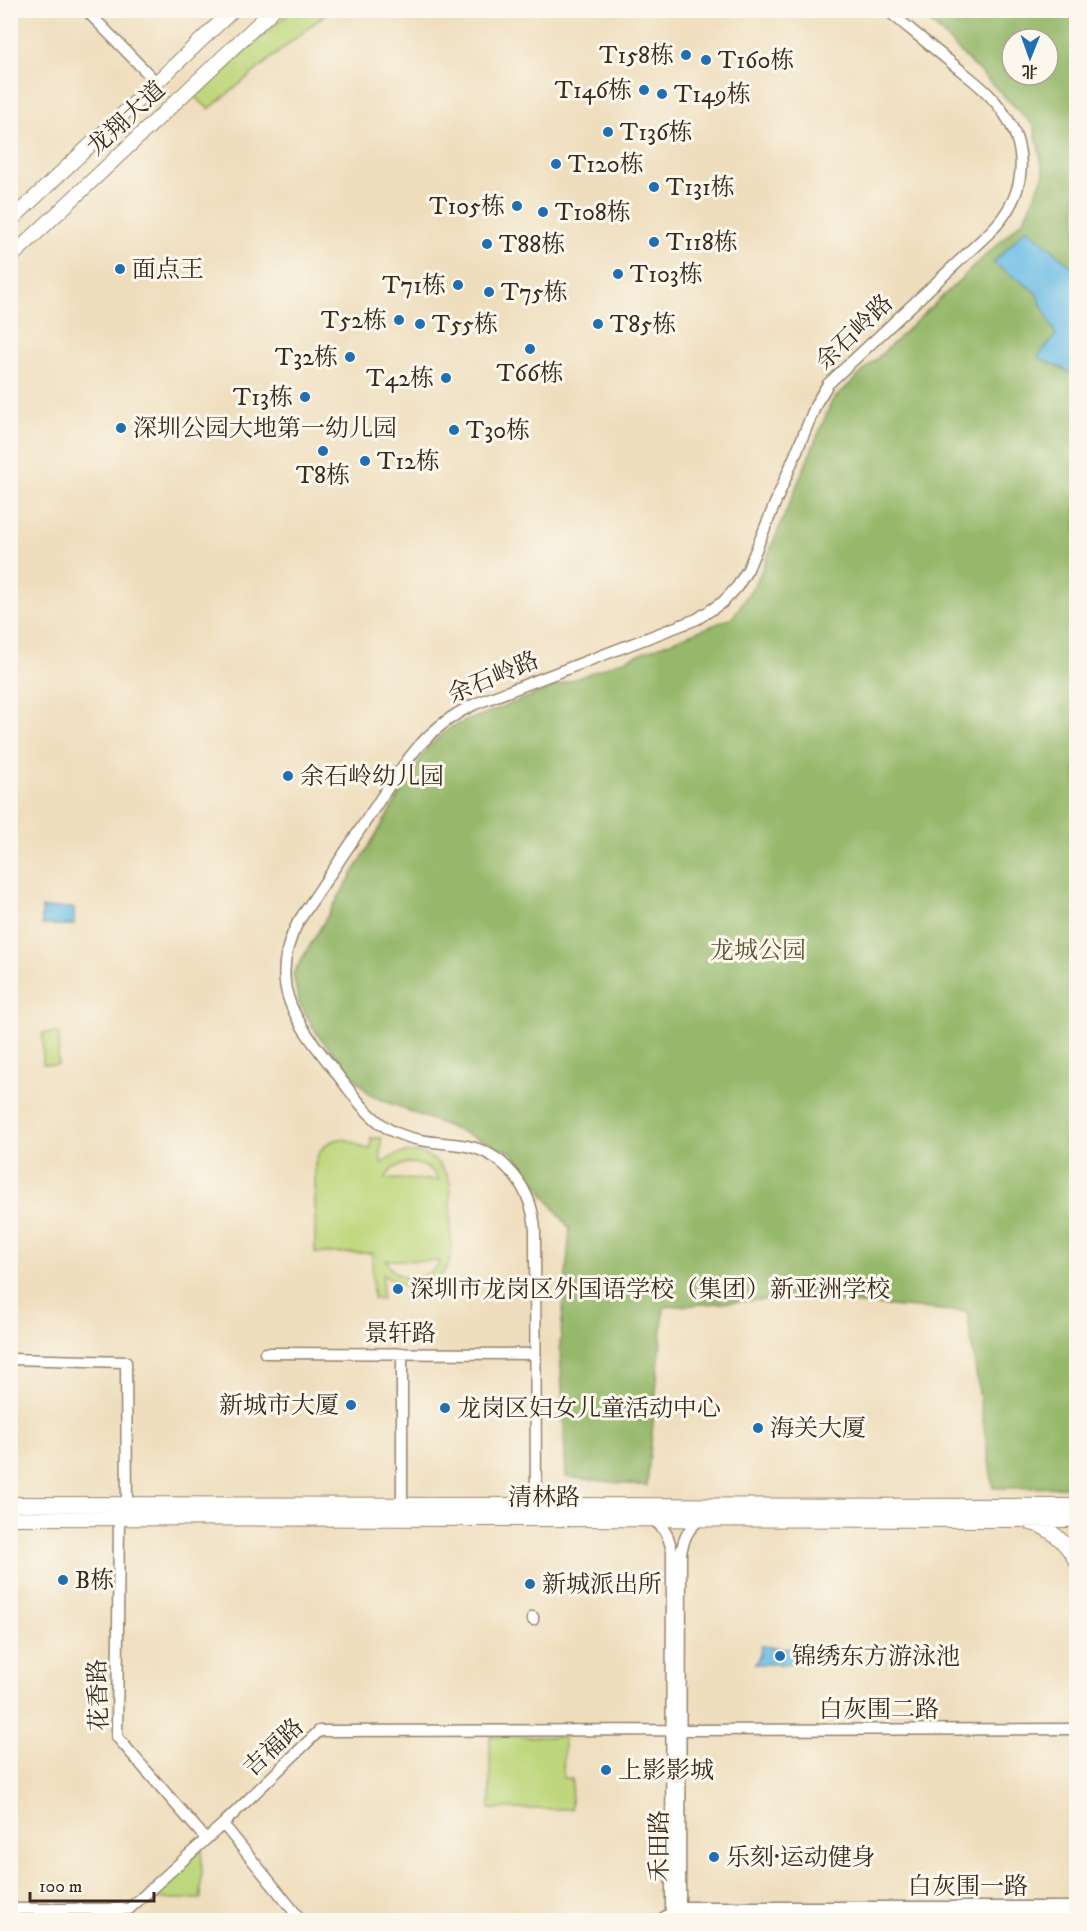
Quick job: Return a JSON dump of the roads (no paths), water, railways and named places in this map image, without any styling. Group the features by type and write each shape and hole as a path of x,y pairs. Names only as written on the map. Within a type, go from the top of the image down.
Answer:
{"main road":[{"name":"龙翔大道","path":"10,220 233,10"},
{"name":"龙翔大道","path":"10,258 273,10"},
{"path":"10,1496 16,1513"},
{"name":"清林路","path":"16,1513 74,1504 1077,1506"},
{"path":"50,1518 34,1513 34,1511 62,1508 74,1504"},
{"name":"清林路","path":"16,1513 50,1518 1077,1520"},
{"path":"1020,1520 1039,1525 1054,1533 1065,1543 1077,1561"}],"street":[{"path":"86,10 157,83"},
{"name":"余石岭路","path":"536,1505 535,1221 530,1201 520,1183 507,1168 482,1151 462,1145 426,1143 407,1137 389,1129 366,1111 297,1021 286,992 284,972 286,951 293,932 309,906 410,756 434,729 475,704 698,619 730,595 748,569 817,402 828,384 990,232 1004,216 1018,187 1021,166 1019,144 1011,123 998,105 981,88 887,10"},
{"name":"景轩路","path":"265,1353 536,1354"},
{"path":"402,1353 402,1505"},
{"path":"10,1359 126,1362 127,1504"},
{"name":"花香路","path":"119,1518 117,1737 206,1839"},
{"name":"禾田路","path":"651,1520 666,1532 672,1552 676,1731"},
{"name":"禾田路","path":"675,1914 676,1731 681,1553 686,1533 692,1525 701,1520"},
{"name":"白灰围二路","path":"676,1731 1077,1730"},
{"name":"吉福路","path":"10,1909 129,1915 319,1731 676,1731"},
{"path":"223,1824 301,1920"},
{"name":"白灰围一路","path":"882,1914 1077,1908"},
{"path":"660,1920 675,1914"},
{"name":"白灰围一路","path":"675,1914 1077,1915"}],"water":[{"path":"1027,228 1076,270 1076,375 1038,357 1056,335 1035,291 993,263"},
{"path":"42,908 74,908 74,925 42,925"},
{"name":"锦绣东方游泳池","path":"761,1646 802,1647 801,1656 796,1664 755,1664 760,1655"}],"place":[{"name":"T158栋","path":"686,55"},
{"name":"T160栋","path":"706,60"},
{"name":"T146栋","path":"644,90"},
{"name":"T149栋","path":"662,94"},
{"name":"T136栋","path":"608,132"},
{"name":"T120栋","path":"556,164"},
{"name":"T131栋","path":"654,187"},
{"name":"T105栋","path":"517,206"},
{"name":"T108栋","path":"543,212"},
{"name":"T118栋","path":"654,242"},
{"name":"T88栋","path":"487,244"},
{"name":"面点王","path":"120,269"},
{"name":"T103栋","path":"618,274"},
{"name":"T71栋","path":"458,285"},
{"name":"T75栋","path":"489,292"},
{"name":"T52栋","path":"399,320"},
{"name":"T55栋","path":"420,324"},
{"name":"T85栋","path":"598,324"},
{"name":"T66栋","path":"530,349"},
{"name":"T32栋","path":"350,357"},
{"name":"T42栋","path":"446,378"},
{"name":"T13栋","path":"305,397"},
{"name":"深圳公园大地第一幼儿园","path":"121,428"},
{"name":"T30栋","path":"454,430"},
{"name":"T8栋","path":"323,451"},
{"name":"T12栋","path":"365,461"},
{"name":"余石岭幼儿园","path":"288,776"},
{"name":"深圳市龙岗区外国语学校（集团）新亚洲学校","path":"398,1289"},
{"name":"新城市大厦","path":"351,1405"},
{"name":"龙岗区妇女儿童活动中心","path":"445,1408"},
{"name":"海关大厦","path":"758,1428"},
{"name":"B栋","path":"63,1580"},
{"name":"新城派出所","path":"530,1584"},
{"name":"锦绣东方游泳池","path":"780,1656"},
{"name":"上影影城","path":"606,1770"},
{"name":"乐刻·运动健身","path":"714,1857"}],"park label":[{"name":"龙城公园","path":"758,950"}]}
